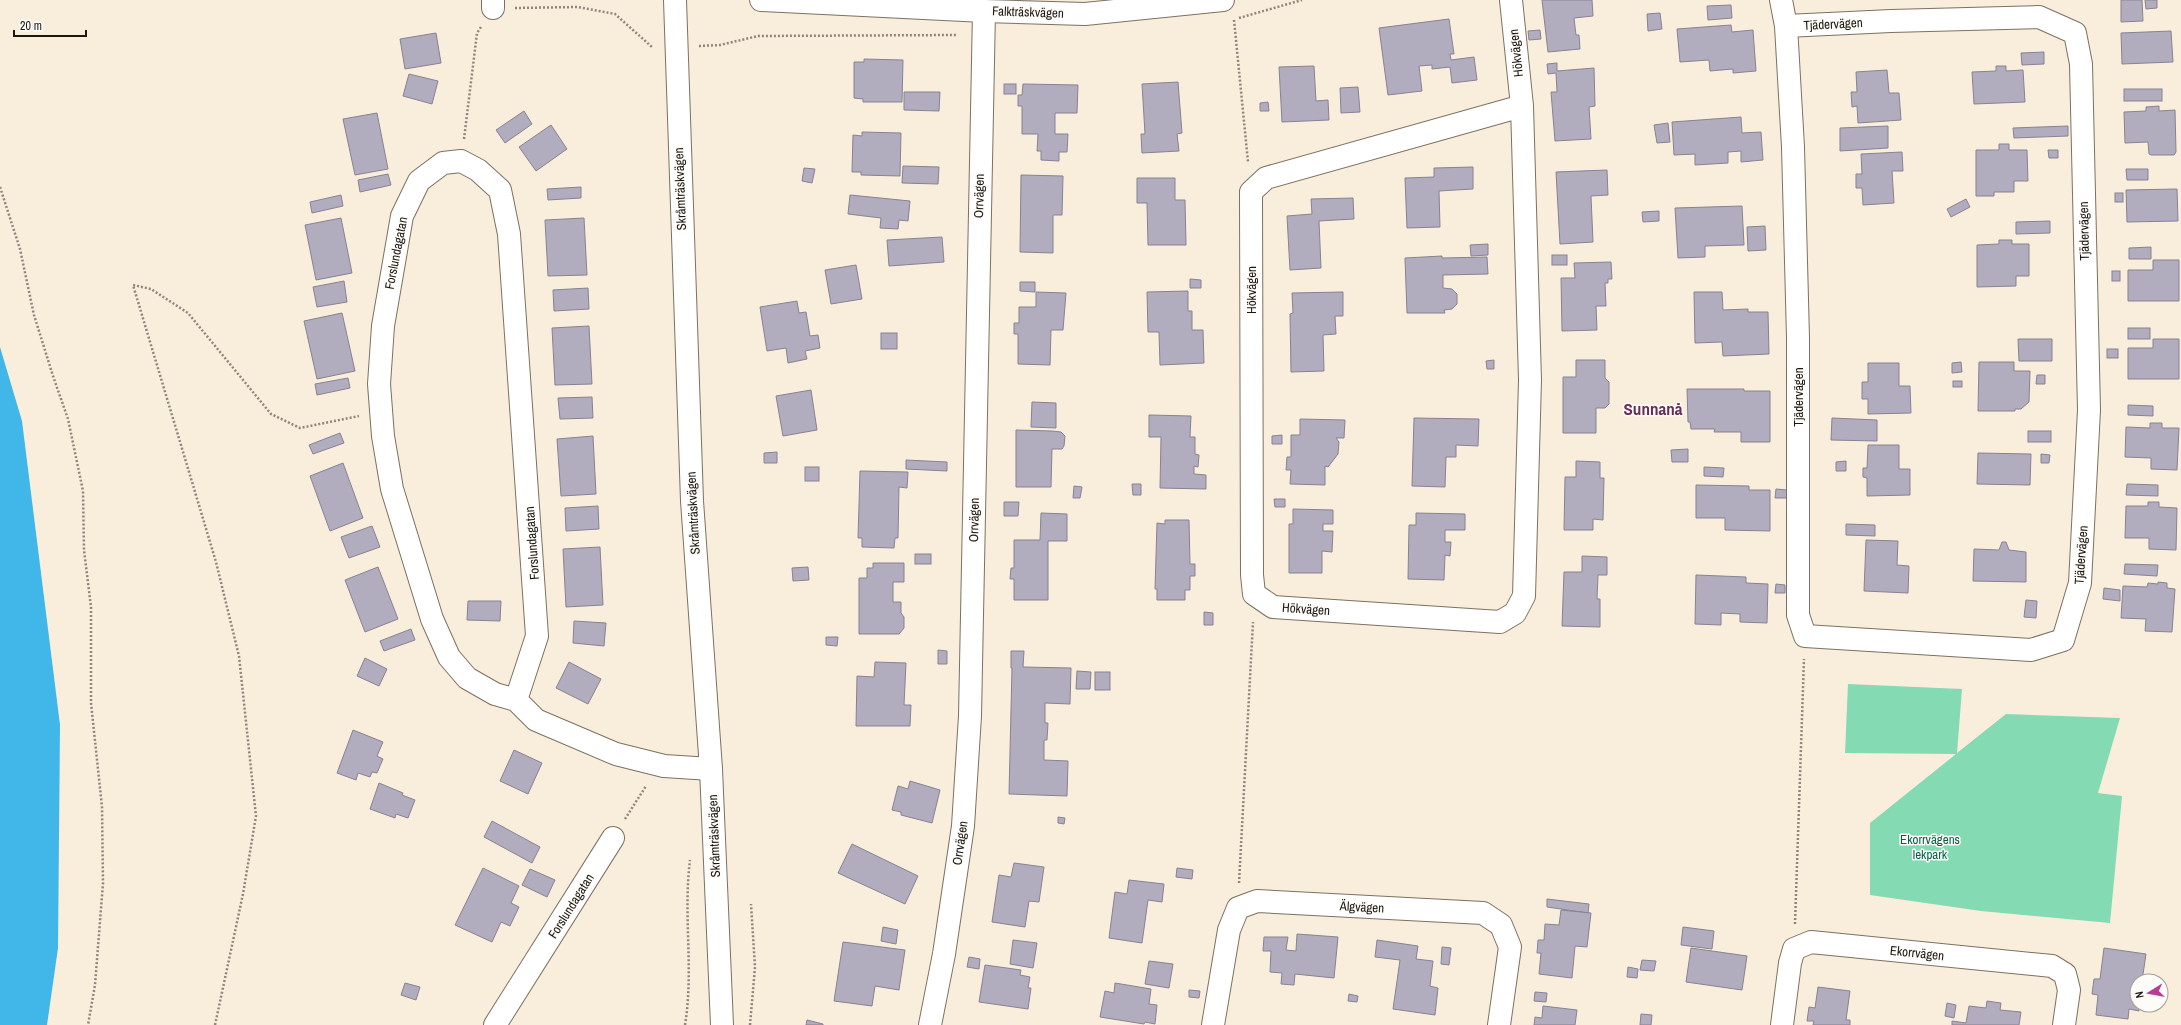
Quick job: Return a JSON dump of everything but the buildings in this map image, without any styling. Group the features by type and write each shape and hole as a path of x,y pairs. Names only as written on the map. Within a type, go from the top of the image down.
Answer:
{"street":[{"name":"Skråmträskvägen","path":"675,0 692,502 711,769 722,1025"},
{"name":"Falkträskvägen","path":"761,0 984,11 1085,14 1228,7"},
{"name":"Hökvägen","path":"1251,192 1252,567 1254,594 1274,607 1500,622 1515,612 1524,596 1530,380 1522,106 1511,0"},
{"name":"Tjädervägen","path":"1781,0 1786,26 1793,147 1798,338 1798,615 1805,636 2031,650 2064,640 2080,583 2089,410 2081,64 2075,33 2039,17 1891,21 1786,26"},
{"name":"Orrvägen","path":"930,1025 944,954 963,826 970,716 984,11"},
{"path":"1251,192 1266,178 1522,106"},
{"name":"Forslundagatan","path":"516,700 537,636 509,234 500,190 478,170 461,161 443,163 419,181 402,216 383,326 379,384 392,489 432,620 449,656 467,678 495,694 516,700 536,720 616,754 664,766 711,769"},
{"name":"Forslundagatan","path":"495,1025 614,838"},
{"name":"Älgvägen","path":"1238,908 1257,901 1483,913 1501,925 1510,947 1499,1025"},
{"path":"1213,1025 1229,930 1238,908"},
{"name":"Ekorrvägen","path":"1794,948 1811,942 2052,966 2065,974 2068,990 2064,1025"},
{"path":"1782,1025 1790,963 1794,948"}],"path":[{"path":"461,161 477,33 493,4 578,8 615,14 656,50"},
{"path":"1228,7 1251,192"},
{"path":"0,187 20,249 34,315 68,419 83,491 84,550 91,607 91,702 102,807 103,883 95,985 88,1025"},
{"path":"215,1025 243,894 256,816 239,656 216,562 133,285 151,289 188,313 271,414 300,428 382,412"},
{"path":"1238,908 1254,594"},
{"path":"1794,948 1805,636"},
{"path":"614,838 646,787"},
{"path":"685,1025 690,998 687,887 690,856"},
{"path":"750,1025 755,967 751,904"}],"green space":[{"name":"Ekorrvägens lekpark","path":"1848,684 1962,689 1957,753 2006,714 2120,718 2098,793 2122,796 2110,923 1981,911 1870,895 1870,823 1956,754 1845,753"}],"water":[{"path":"0,347 22,421 60,725 58,948 47,1025 0,1025"}],"district":[{"name":"Sunnanå","path":"1653,408"}]}
